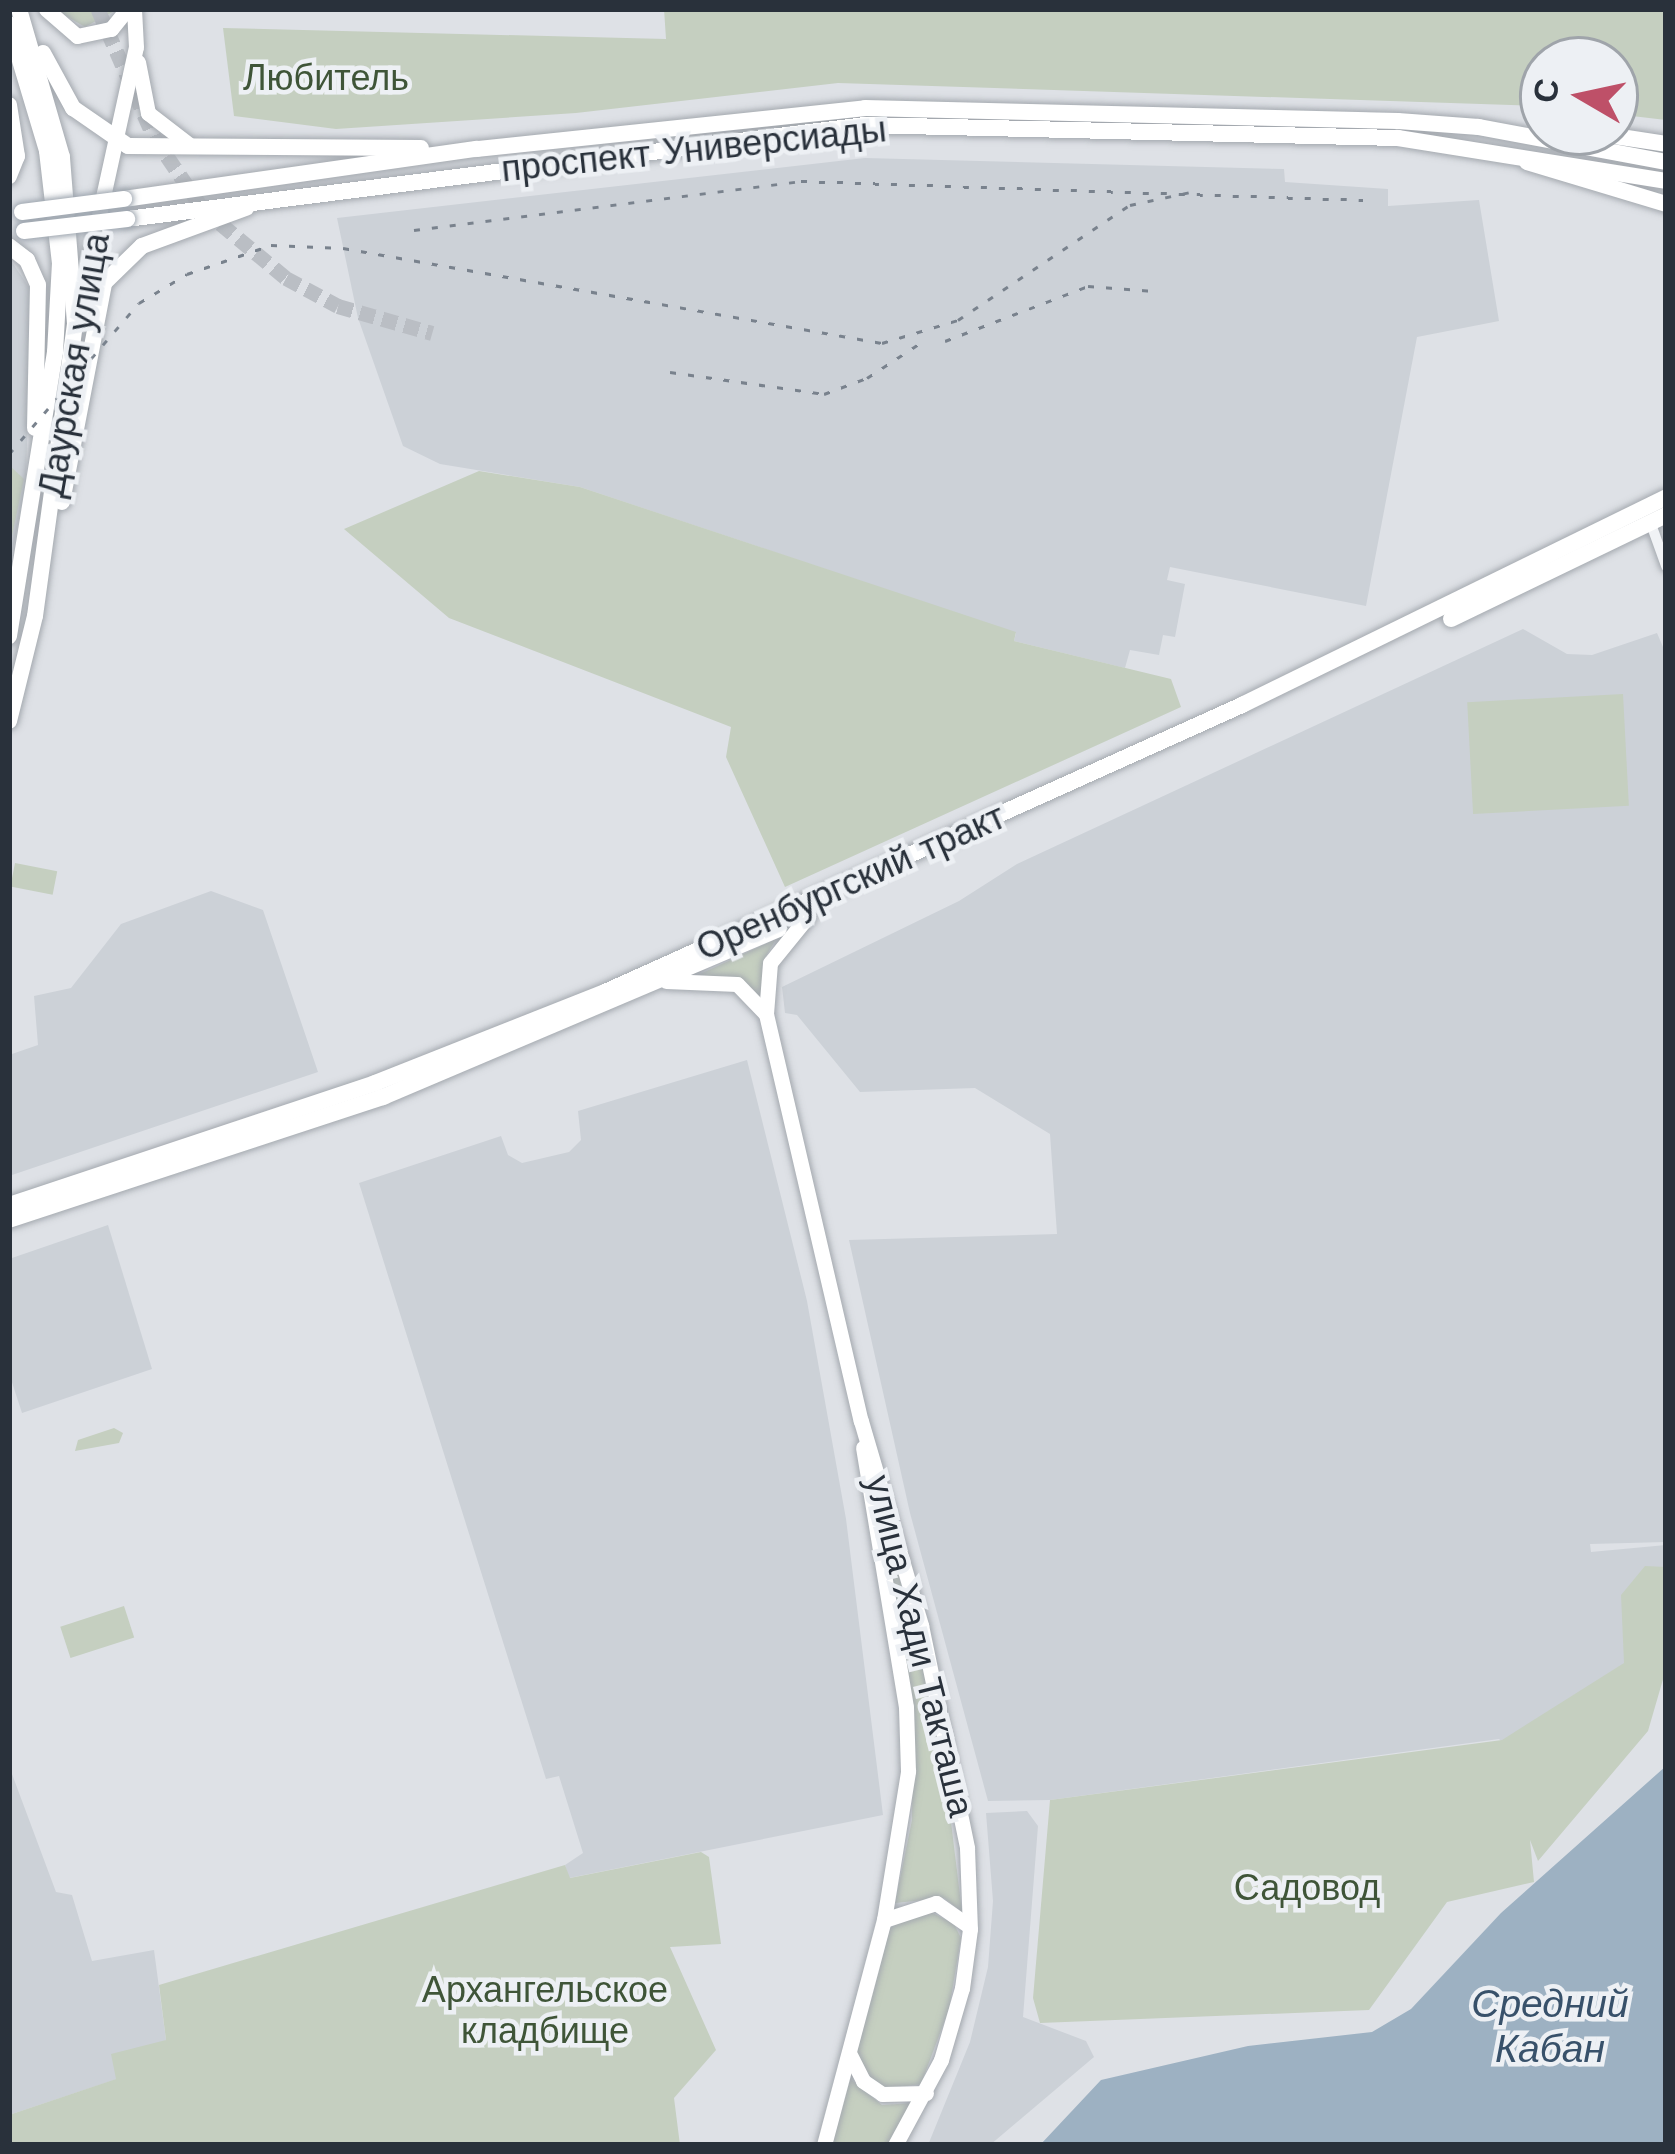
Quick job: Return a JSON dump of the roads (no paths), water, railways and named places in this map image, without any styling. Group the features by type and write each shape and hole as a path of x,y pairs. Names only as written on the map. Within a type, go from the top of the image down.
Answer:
{"main road":[{"path":"19,9 74,108 116,142 207,151 477,149"},
{"path":"19,9 62,157 75,323"},
{"path":"9,23 47,151 60,263 36,545"},
{"path":"9,105 17,156 9,176"},
{"name":"проспект Универсиады","path":"16,222 124,200 477,149 865,108 1477,136 1666,162"},
{"name":"проспект Универсиады","path":"16,222 127,219 865,125 1477,136 1666,182"},
{"path":"1477,136 1519,130"},
{"path":"1477,136 1666,204"},
{"path":"36,545 75,450 104,283 142,246 266,199"},
{"path":"9,246 27,260 38,285 36,545"},
{"name":"Даурская улица","path":"9,722 75,323"},
{"name":"Оренбургский тракт","path":"9,1205 394,1076 605,992 1262,696 1666,497"},
{"name":"Оренбургский тракт","path":"9,1220 383,1097 666,981 1658,519"},
{"name":"Даурская улица","path":"9,637 36,545"}],"street":[{"path":"46,9 77,37 111,29 130,9"},
{"name":"Даурская улица","path":"75,323 136,47 130,9"},
{"path":"136,47 148,113 174,139 207,151"},
{"path":"1658,519 1666,566"},
{"name":"улица Хади Такташа","path":"808,916 770,963 766,1014 860,1421 948,1737 967,1848 970,1929 952,2024 926,2093 896,2145"},
{"path":"666,981 736,984 766,1014"},
{"name":"улица Хади Такташа","path":"824,2145 884,1920 904,1810 906,1708 860,1421"},
{"path":"884,1920 936,1903 970,1929"},
{"path":"848,2050 863,2080 883,2094 926,2093"}],"water":[{"name":"Средний Кабан","path":"1666,1766 1666,2145 1040,2145 1101,2080 1248,2046 1372,2032 1411,2009 1501,1913"}],"tunnel":[{"path":"98,9 154,137 203,209 286,278 338,306 432,333"}],"railway":[{"path":"414,230 801,181 1363,200"},
{"path":"9,454 139,303 187,274 271,245 343,248 882,343 958,320 1130,205 1200,190"},
{"path":"945,341 1088,286 1154,291"},
{"path":"670,372 824,394 867,378 922,342"}],"park label":[{"name":"Любитель","path":"326,79"},
{"name":"Садовод","path":"1307,1889"},
{"name":"Архангельское кладбище","path":"545,2010"}]}
